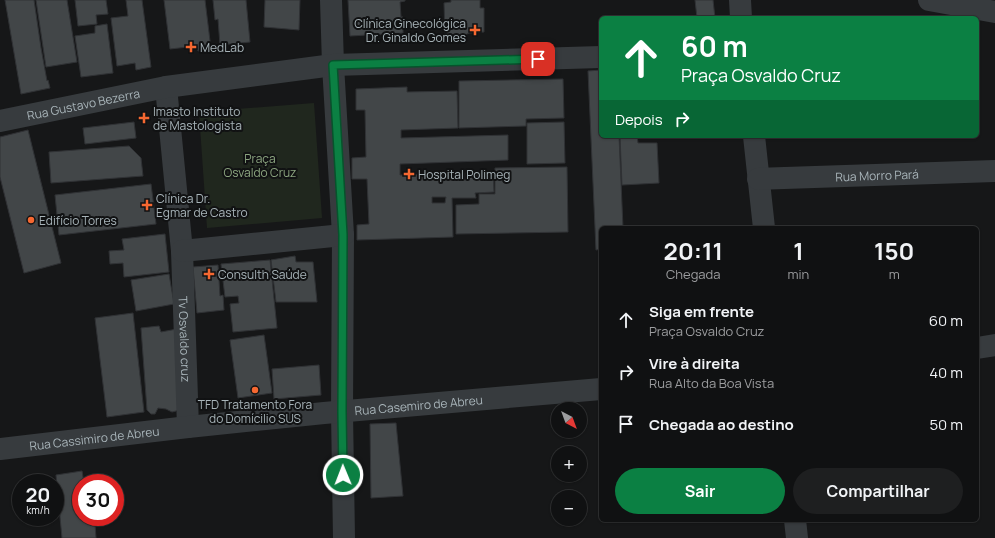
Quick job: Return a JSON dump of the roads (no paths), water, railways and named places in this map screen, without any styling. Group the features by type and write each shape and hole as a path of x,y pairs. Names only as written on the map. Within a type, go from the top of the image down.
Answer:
{"street":[{"path":"331,0 333,65 343,235 342,412 344,538"},
{"path":"740,0 742,16"},
{"path":"929,0 995,12"},
{"path":"343,235 182,252 166,87 333,65 599,57"},
{"name":"Rua Gustavo Bezerra","path":"0,121 166,87"},
{"path":"754,138 764,226"},
{"name":"Rua Morro Pará","path":"758,179 995,171"},
{"name":"Tv Osvaldo cruz","path":"182,252 188,427"},
{"path":"979,348 995,345"},
{"name":"Rua Casemiro de Abreu","path":"188,427 599,389"},
{"name":"Rua Cassimiro de Abreu","path":"0,449 188,427"},
{"path":"795,522 797,538"}],"place":[{"name":"Clínica Ginecológica Dr. Ginaldo Gomes","path":"475,30"},
{"name":"MedLab","path":"191,47"},
{"name":"Imasto Instituto de Mastologista","path":"144,118"},
{"name":"Hospital Polimeg","path":"409,174"},
{"name":"Clínica Dr. Egmar de Castro","path":"147,205"},
{"name":"Edifício Torres","path":"31,220"},
{"name":"Consulth Saúde","path":"209,274"},
{"name":"TFD Tratamento Fora do Domícilio SUS","path":"255,390"}],"park label":[{"name":"Praça Osvaldo Cruz","path":"260,165"}]}
